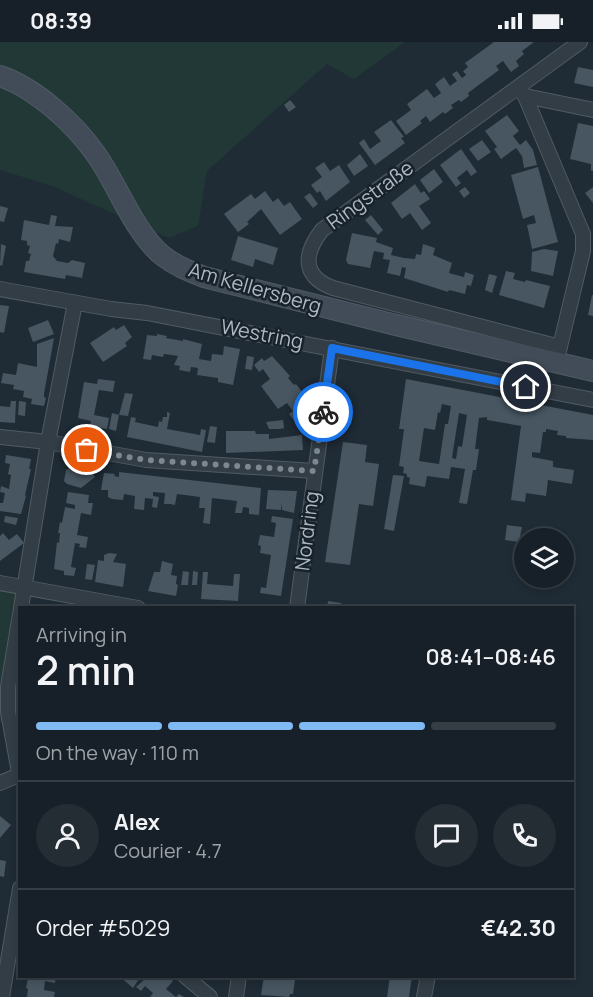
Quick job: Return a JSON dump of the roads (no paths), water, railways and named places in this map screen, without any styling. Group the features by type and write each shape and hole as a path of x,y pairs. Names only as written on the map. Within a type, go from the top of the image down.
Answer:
{"main road":[{"name":"Am Kellersberg","path":"0,76 16,81 60,113 95,152 148,241 162,255 184,269 204,277 374,320 558,355 593,371"}],"street":[{"name":"Ringstraße","path":"558,355 320,283 309,267 310,250 322,230 522,92 580,42"},
{"path":"522,92 593,110"},
{"path":"522,92 588,235 558,355"},
{"name":"Westring","path":"0,289 111,309 147,313 593,400"},
{"path":"21,606 48,442 75,303"},
{"name":"Nordring","path":"297,606 332,348"},
{"path":"0,437 48,442 146,460 314,471"},
{"path":"0,583 127,606"},
{"path":"18,626 8,687 10,729 18,771"},
{"path":"0,783 18,776"},
{"path":"2,997 18,900"},
{"path":"187,978 210,997"},
{"path":"236,997 239,978"},
{"path":"424,997 428,978"}]}
